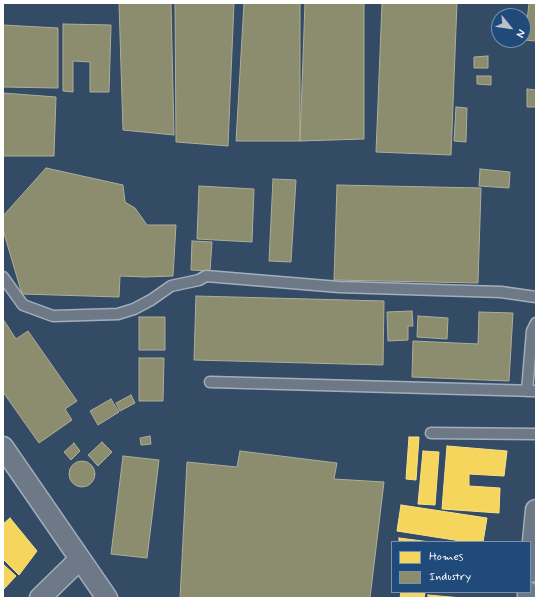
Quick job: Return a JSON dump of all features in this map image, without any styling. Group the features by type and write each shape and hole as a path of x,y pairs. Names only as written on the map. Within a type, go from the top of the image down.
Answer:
{"street":[{"path":"3,447 107,598"},
{"path":"531,562 536,510"},
{"path":"40,598 80,559"}],"lane":[{"path":"3,277 23,305 53,316 118,314 134,309 151,300 171,286 199,280 206,276 339,287 501,292 536,297"},
{"path":"210,382 531,391 532,331 536,323"},
{"path":"431,433 536,434"}],"building: Homes":[{"path":"409,437 419,437 416,480 406,479"},
{"path":"447,446 507,451 504,476 469,474 469,486 500,488 499,513 442,509"},
{"path":"423,451 439,452 435,505 418,504"},
{"path":"401,505 487,518 483,541 461,541 397,531"},
{"path":"10,518 37,551 19,575 3,559 3,524"},
{"path":"399,538 422,541 399,541"},
{"path":"3,564 16,576 3,590"},
{"path":"401,593 425,593 424,598 400,598"},
{"path":"428,595 462,598 428,598"}],"building: Industry":[{"path":"119,3 171,3 174,135 123,130"},
{"path":"175,3 234,3 228,146 176,142"},
{"path":"244,3 300,3 300,141 236,141"},
{"path":"305,3 364,3 364,139 300,141"},
{"path":"382,3 457,3 451,155 376,152"},
{"path":"529,3 536,3 536,41 531,41 531,8 528,8"},
{"path":"63,24 111,25 109,92 90,92 90,62 73,61 73,92 63,91"},
{"path":"3,25 58,28 58,88 3,87"},
{"path":"488,56 488,68 474,68 474,57"},
{"path":"477,76 491,76 491,85 477,84"},
{"path":"527,89 536,90 536,107 527,107"},
{"path":"3,93 56,97 54,156 3,156"},
{"path":"456,107 467,108 466,142 454,141"},
{"path":"46,168 123,185 125,202 135,208 147,225 176,225 173,276 120,276 119,297 22,294 3,230 3,216"},
{"path":"480,169 510,172 509,188 479,186"},
{"path":"273,179 296,180 291,262 269,261"},
{"path":"337,185 481,188 478,283 334,280"},
{"path":"199,186 254,189 252,242 197,239"},
{"path":"192,241 212,242 210,271 191,270"},
{"path":"196,296 384,301 383,365 194,360"},
{"path":"412,311 413,326 408,326 408,340 388,341 387,312"},
{"path":"479,312 513,313 509,381 412,377 413,341 478,344"},
{"path":"418,316 448,318 447,339 417,337"},
{"path":"139,317 165,317 165,350 139,350"},
{"path":"3,319 16,339 28,331 77,401 65,409 72,420 39,443 3,392"},
{"path":"139,358 164,358 163,401 139,401"},
{"path":"131,395 135,403 120,411 116,403"},
{"path":"111,399 119,412 98,425 90,411"},
{"path":"150,436 151,444 141,445 140,438"},
{"path":"102,442 112,452 98,466 88,455"},
{"path":"74,443 80,451 71,460 64,452"},
{"path":"240,451 337,463 334,479 384,482 370,598 180,598 187,462 237,467"},
{"path":"123,456 159,460 147,558 111,554"},
{"path":"82,461 91,465 95,474 91,483 82,487 73,483 69,474 73,465"}]}
